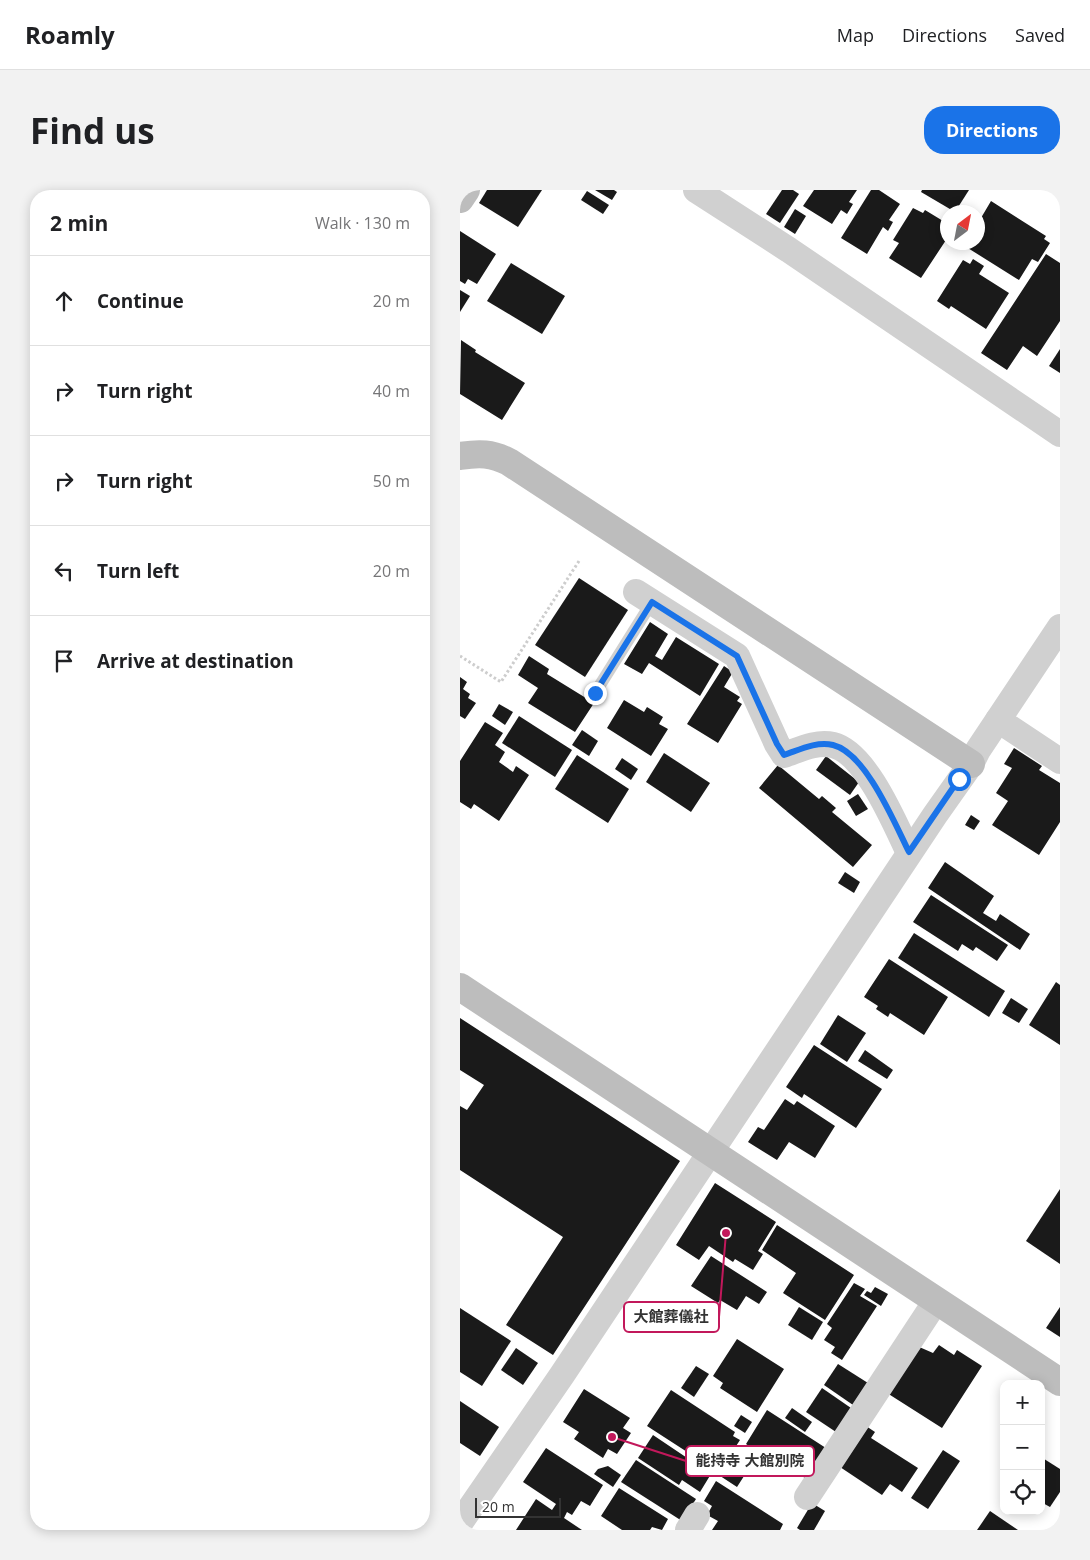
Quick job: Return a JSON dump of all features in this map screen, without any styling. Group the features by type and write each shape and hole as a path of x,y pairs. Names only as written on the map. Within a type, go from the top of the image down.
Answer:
{"street":[{"path":"460,199 466,190"},
{"path":"696,190 789,250 1060,434"},
{"path":"460,456 496,455 509,462 971,764"},
{"path":"644,597 737,656 777,744 784,755 818,744 834,745 853,759 872,779 909,852"},
{"path":"460,1523 562,1375 909,852 971,764 1060,627"},
{"path":"998,720 1060,761"},
{"path":"460,987 1060,1382"},
{"path":"807,1497 936,1301"}],"lane":[{"path":"595,693 644,597"}],"path":[{"path":"460,656 501,682 579,561"}],"building":[{"path":"487,190 542,190 518,227 479,203"},
{"path":"595,190 614,190 617,192 612,200"},
{"path":"782,190 793,190 799,194 780,223 766,214"},
{"path":"814,190 857,190 849,202 853,204 847,214 841,210 832,224 803,206"},
{"path":"871,190 879,190 900,204 889,220 893,222 888,231 883,227 867,254 841,238"},
{"path":"922,190 969,190 959,205 943,205 921,192"},
{"path":"587,191 609,205 603,214 581,200"},
{"path":"991,201 1046,236 1044,239 1050,243 1038,262 1032,259 1019,280 971,250 985,250 985,211"},
{"path":"913,208 923,213 925,210 940,219 940,249 921,278 889,258 899,243 893,240"},
{"path":"795,209 806,216 795,234 784,227"},
{"path":"460,231 496,254 477,284 468,279 465,284 460,281"},
{"path":"1046,254 1060,263 1060,321 1037,356 1023,346 1007,370 981,353"},
{"path":"973,259 984,266 979,274 1009,293 986,329 951,306 949,309 937,301 963,260 970,264"},
{"path":"511,263 565,296 542,334 487,301"},
{"path":"460,290 470,296 460,312"},
{"path":"461,340 476,350 475,352 525,383 502,420 460,394"},
{"path":"1060,349 1060,373 1049,366"},
{"path":"579,578 628,610 585,677 535,645"},
{"path":"650,622 668,634 655,656 662,660 676,637 719,664 700,696 649,663 642,674 624,664"},
{"path":"529,656 549,669 547,674 594,703 575,732 528,703 538,688 518,675"},
{"path":"724,666 733,672 724,687 740,697 737,701 742,704 718,743 687,724"},
{"path":"460,677 467,682 463,689 470,694 468,698 476,703 465,719 460,716"},
{"path":"624,700 644,712 647,707 663,717 659,724 668,729 651,756 607,728"},
{"path":"499,704 513,712 505,725 492,716"},
{"path":"519,716 572,750 555,777 502,743"},
{"path":"485,722 503,733 495,745 505,752 499,762 513,772 516,766 529,775 499,821 474,804 471,809 460,802 460,761"},
{"path":"582,730 598,741 589,756 572,745"},
{"path":"1014,748 1042,766 1039,770 1060,783 1060,822 1039,855 992,825 1008,801 996,793 1012,768 1004,764"},
{"path":"664,753 710,783 691,812 646,782"},
{"path":"577,755 629,789 608,823 555,789"},
{"path":"826,756 859,782 850,795 816,770"},
{"path":"622,758 638,769 631,780 615,769"},
{"path":"778,765 819,799 822,796 836,808 832,812 872,845 853,867 759,788"},
{"path":"858,794 868,809 856,816 847,801"},
{"path":"971,815 980,821 974,830 965,825"},
{"path":"945,862 994,896 983,913 996,921 1000,914 1030,934 1020,950 928,888"},
{"path":"845,872 860,882 854,893 838,883"},
{"path":"931,895 1008,945 997,961 976,947 973,951 962,944 958,951 913,922"},
{"path":"914,933 1005,991 989,1017 898,958"},
{"path":"889,959 948,997 924,1035 890,1013 888,1017 876,1009 878,1006 864,997"},
{"path":"1056,982 1060,985 1060,1045 1029,1025"},
{"path":"1011,998 1028,1009 1019,1023 1002,1013"},
{"path":"838,1015 866,1033 847,1062 820,1044"},
{"path":"460,1018 680,1161 553,1355 506,1325 563,1237 460,1170 460,1106 467,1110 484,1085 460,1070"},
{"path":"814,1045 882,1089 856,1128 804,1094 802,1098 786,1087"},
{"path":"865,1050 893,1070 887,1079 858,1061"},
{"path":"785,1099 794,1105 797,1101 835,1126 815,1158 789,1142 777,1160 748,1142 758,1127 764,1130"},
{"path":"715,1183 776,1222 758,1251 763,1254 753,1270 735,1259 733,1262 709,1246 699,1260 676,1245"},
{"path":"1060,1189 1060,1264 1026,1241"},
{"path":"777,1225 854,1275 825,1320 783,1293 796,1273 762,1250"},
{"path":"711,1256 767,1292 759,1304 746,1296 737,1310 720,1300 718,1303 691,1286"},
{"path":"854,1283 865,1289 860,1296 877,1306 842,1360 831,1353 835,1347 824,1340 832,1328 827,1324"},
{"path":"875,1287 888,1294 881,1306 864,1295 867,1291 871,1293"},
{"path":"799,1307 823,1322 812,1340 788,1325"},
{"path":"1060,1307 1060,1337 1046,1328"},
{"path":"460,1308 511,1341 482,1386 460,1372"},
{"path":"737,1339 784,1369 757,1412 720,1388 723,1383 713,1376"},
{"path":"939,1345 954,1355 957,1350 982,1366 942,1428 887,1393 917,1346 933,1353"},
{"path":"516,1348 538,1363 523,1385 501,1370"},
{"path":"838,1364 868,1383 853,1405 824,1385"},
{"path":"696,1366 709,1374 694,1397 681,1388"},
{"path":"822,1388 851,1408 836,1432 806,1412"},
{"path":"584,1389 630,1418 623,1428 631,1433 617,1454 608,1449 603,1458 574,1439 579,1432 563,1422"},
{"path":"671,1390 735,1432 733,1436 740,1440 727,1460 706,1446 698,1459 647,1426"},
{"path":"460,1401 499,1427 480,1456 460,1443"},
{"path":"792,1408 812,1422 805,1432 785,1418"},
{"path":"767,1410 829,1450 805,1478 771,1456 769,1460 746,1444"},
{"path":"741,1415 752,1422 745,1433 734,1426"},
{"path":"863,1424 875,1432 871,1438 918,1468 902,1492 890,1484 882,1495 837,1465"},
{"path":"653,1435 711,1474 700,1492 682,1480 679,1485 638,1458"},
{"path":"546,1448 603,1485 590,1506 581,1501 572,1515 567,1512 564,1518 582,1530 516,1530 536,1499 552,1510 556,1504 523,1482"},
{"path":"943,1450 960,1461 928,1509 911,1498"},
{"path":"714,1459 728,1468 731,1463 746,1473 737,1487 708,1468"},
{"path":"636,1460 696,1499 682,1521 621,1482"},
{"path":"1045,1460 1060,1469 1060,1492 1050,1507 1045,1504"},
{"path":"608,1466 621,1475 613,1487 594,1474 598,1469"},
{"path":"716,1481 783,1524 780,1530 712,1530 718,1521 707,1515 712,1506 704,1501"},
{"path":"619,1488 668,1519 662,1530 652,1527 650,1530 622,1530 601,1516"},
{"path":"812,1503 825,1511 814,1530 800,1530 797,1528"},
{"path":"990,1511 1018,1530 977,1530"}],"place":[{"name":"大館葬儀社","path":"726,1233"},
{"name":"能持寺 大館別院","path":"612,1437"}],"route":[{"path":"595,693 652,602 737,656 777,744 784,755 818,744 834,745 853,759 872,779 909,852 959,779"}]}
